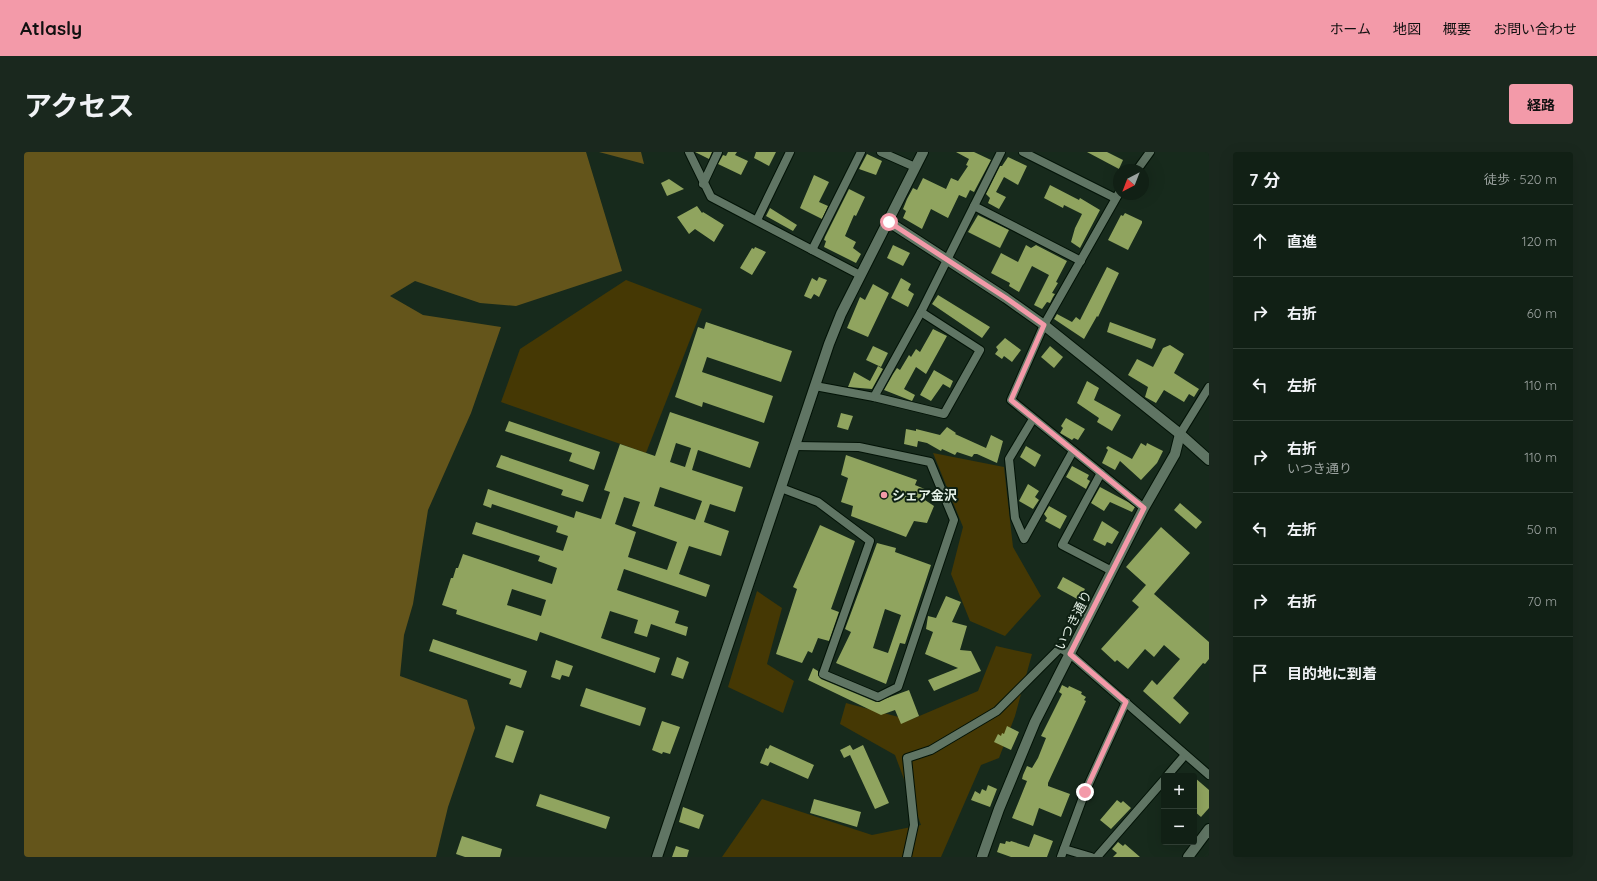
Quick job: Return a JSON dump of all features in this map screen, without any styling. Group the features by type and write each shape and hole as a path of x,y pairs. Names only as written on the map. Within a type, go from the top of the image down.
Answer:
{"street":[{"path":"689,152 703,184 711,197 860,275"},
{"path":"703,184 718,152"},
{"path":"757,220 790,152"},
{"path":"812,250 861,152"},
{"path":"882,152 915,167"},
{"path":"657,857 815,386 841,314 889,222 923,152"},
{"path":"874,396 921,312 1001,152"},
{"path":"1023,152 1113,194"},
{"path":"1141,164 1150,152"},
{"path":"1115,200 1044,325 1011,400 1144,508"},
{"path":"974,206 1081,261"},
{"path":"889,222 1044,325 1180,434 1209,460"},
{"path":"815,386 874,396 944,414 980,350 921,312"},
{"path":"1180,434 1209,387"},
{"path":"1033,418 1009,459 1015,518 1024,539 1074,451"},
{"name":"いつき通り","path":"982,857 999,809 1035,722 1144,508 1175,454 1180,434"},
{"path":"781,488 818,502 870,540 822,674 878,697 898,687 954,520 930,462 859,447 795,446"},
{"path":"1101,473 1062,545 1112,571"},
{"path":"907,857 914,825 907,758 931,750 997,711 1060,648 1070,654 1209,775"},
{"path":"1091,857 1062,853 1085,792 1126,702"},
{"path":"1170,773 1185,755"},
{"path":"1097,857 1161,783"},
{"path":"1188,857 1209,829"}],"shaded area":[{"path":"24,152 586,152 622,271 516,306 480,303 415,281 390,296 423,315 501,327 471,413 428,510 413,604 404,635 400,676 467,700 475,728 448,807 436,857 24,857"},
{"path":"599,152 641,152 644,164"},
{"path":"626,280 702,309 646,453 501,402 520,349"},
{"path":"933,453 1004,467 1013,547 1041,596 1005,636 970,621 951,574 963,527"},
{"path":"757,591 782,608 767,664 794,681 783,713 728,687"},
{"path":"996,646 1032,654 1015,716 999,758 981,765 941,857 722,857 762,799 872,835 921,825 895,755 840,724 846,703 910,720 978,691"}],"building":[{"path":"695,152 712,152 709,159"},
{"path":"728,152 737,152 735,155 748,161 741,175 718,164 723,155 726,156"},
{"path":"756,152 776,152 769,166 754,158"},
{"path":"956,152 974,152 991,160 974,192 970,190 966,198 959,195 948,218 931,209 922,229 903,218 906,211 903,209 907,199 913,188 917,190 923,178 946,189 951,178 958,181 968,166 966,165 969,159"},
{"path":"1087,152 1107,152 1123,160 1121,164 1113,164 1113,166"},
{"path":"867,154 882,161 876,175 859,169"},
{"path":"1008,157 1027,166 1018,185 1004,177 996,192 1006,197 999,209 988,203 990,198 986,194 1000,166 1002,166"},
{"path":"814,175 829,182 819,202 828,206 822,219 800,208"},
{"path":"669,179 684,189 667,196 661,183"},
{"path":"1050,185 1079,200 1080,198 1100,210 1080,248 1071,242 1075,228 1082,214 1064,205 1063,208 1044,198"},
{"path":"849,189 865,197 856,216 854,215 845,236 856,242 853,248 861,254 856,263 824,247 826,241 824,240 825,237"},
{"path":"697,206 702,213 703,212 724,225 714,242 695,229 689,234 677,217"},
{"path":"770,208 797,225 793,231 766,216"},
{"path":"1125,213 1142,221 1128,250 1108,240 1121,215 1123,216"},
{"path":"978,215 1009,230 1000,248 968,232"},
{"path":"893,245 910,253 903,266 887,258"},
{"path":"1026,245 1031,248 1036,245 1067,261 1052,293 1055,294 1050,303 1047,302 1042,309 1034,305 1049,275 1032,266 1019,292 1009,286 1010,283 991,273 1001,253 1018,262"},
{"path":"755,247 766,252 752,275 740,268 752,248 754,249"},
{"path":"1107,267 1119,273 1098,317 1097,316 1084,339 1054,319 1057,314 1072,322 1076,317 1080,320"},
{"path":"819,277 827,280 819,297 814,294 811,299 804,296 812,278 817,281"},
{"path":"901,278 911,284 908,290 914,294 908,307 891,298"},
{"path":"873,284 889,293 868,337 847,328 860,297 865,300"},
{"path":"938,295 990,327 982,338 932,304"},
{"path":"706,322 792,351 781,382 707,357 702,372 773,396 764,423 703,402 702,407 675,397 698,327 704,329"},
{"path":"1110,322 1156,339 1152,349 1107,332"},
{"path":"933,329 947,336 926,374 916,367 904,389 915,395 912,401 884,390 897,368 900,370 909,355 911,357 916,349 920,352"},
{"path":"1005,338 1021,350 1012,362 1004,356 1002,359 995,354 998,350 996,347"},
{"path":"1170,345 1184,354 1174,373 1199,389 1194,397 1189,394 1184,402 1164,390 1156,403 1145,397 1148,387 1128,375 1137,359 1153,367 1163,348"},
{"path":"873,346 888,353 881,367 866,360"},
{"path":"1050,346 1063,357 1054,368 1041,357"},
{"path":"878,366 883,369 872,389 848,387 854,372 870,381"},
{"path":"934,370 953,381 950,388 943,384 931,401 920,395"},
{"path":"1087,381 1099,388 1094,400 1121,415 1112,431 1097,422 1099,418 1077,403"},
{"path":"670,412 759,442 750,468 698,450 692,470 743,487 735,512 710,504 704,522 729,531 721,556 689,546 679,574 710,585 706,597 624,569 617,590 679,611 675,623 688,627 686,636 651,624 647,637 634,633 638,620 610,611 601,638 660,658 655,673 540,632 537,641 456,614 457,610 442,605 451,578 453,578 456,568 458,568 463,554 552,584 557,568 538,561 540,556 472,534 476,522 563,551 568,536 556,532 558,526 492,504 491,508 483,505 488,489 574,518 576,511 601,519 610,492 604,490 620,444 655,456","holes":["676,443 691,448 685,467 670,462","660,487 702,501 695,520 654,506","624,497 640,502 632,526 677,542 667,570 628,557 636,532 615,524","512,589 546,600 541,616 507,605"]},
{"path":"841,413 853,416 848,430 837,427"},
{"path":"1066,418 1085,429 1078,440 1074,438 1072,440 1060,433 1063,428 1061,426"},
{"path":"509,421 600,452 594,470 569,461 572,453 505,431"},
{"path":"947,427 956,433 955,434 986,448 991,435 1003,441 997,463 977,454 974,454 972,457 957,452 955,455 942,449 941,451 927,443 918,441 917,447 904,444 906,429 916,431 916,429 940,435"},
{"path":"1141,443 1146,446 1147,443 1163,451 1157,463 1141,480 1120,461 1115,470 1102,463 1108,450 1106,448 1108,446 1132,459"},
{"path":"1026,446 1041,455 1035,467 1020,457"},
{"path":"501,455 589,485 583,502 561,495 563,490 496,467"},
{"name":"シェア金沢","path":"846,455 917,480 915,485 927,490 925,500 934,506 927,523 914,521 906,537 851,516 853,506 841,502 848,478 841,475"},
{"path":"1072,466 1089,475 1087,479 1090,481 1086,489 1066,477"},
{"path":"1028,484 1039,491 1035,497 1039,500 1033,509 1019,501"},
{"path":"1100,487 1135,507 1132,512 1110,502 1104,511 1091,503"},
{"path":"1180,503 1202,522 1196,529 1174,510"},
{"path":"1049,506 1067,516 1060,529 1045,521 1047,518 1044,514"},
{"path":"1102,521 1119,532 1112,544 1107,542 1105,546 1093,540"},
{"path":"820,525 855,541 831,609 839,612 829,641 818,638 812,653 808,651 802,663 776,654 797,589 793,587"},
{"path":"1161,527 1190,553 1154,594 1209,642 1209,659 1205,664 1203,663 1173,698 1189,713 1180,724 1143,691 1152,680 1157,685 1180,659 1164,645 1154,657 1145,649 1128,669 1117,660 1115,662 1101,649 1139,607 1132,601 1146,585 1126,567"},
{"path":"877,543 896,548 895,552 931,565 905,644 900,643 886,684 836,663 851,632 845,629","holes":["885,609 901,615 888,653 873,648"]},
{"path":"1063,577 1085,589 1079,600 1057,588"},
{"path":"946,596 961,602 952,622 967,626 960,650 971,651 981,671 934,691 928,680 958,668 925,654 933,632 926,629 928,616 936,618"},
{"path":"433,639 527,671 521,688 509,684 511,679 429,651"},
{"path":"677,657 689,662 683,679 671,675"},
{"path":"556,660 573,666 569,677 562,675 560,680 551,677"},
{"path":"813,668 818,671 818,675 821,679 876,702 909,690 919,716 901,724 895,710 881,715 808,680"},
{"path":"1062,685 1068,688 1069,686 1082,692 1081,694 1086,697 1084,700 1086,701 1048,783 1048,786 1070,794 1061,817 1039,808 1033,826 1012,818 1027,781 1022,779 1023,775 1027,766 1032,768 1038,758 1046,738 1041,736 1062,694 1059,692"},
{"path":"586,688 646,708 640,726 580,706"},
{"path":"662,721 680,727 670,754 663,752 662,754 652,750"},
{"path":"506,725 524,731 513,763 495,757"},
{"path":"1007,726 1019,732 1011,750 994,742 998,734 1001,736 1002,733 1004,734"},
{"path":"770,745 814,765 808,779 770,762 768,766 760,763 766,748 768,749"},
{"path":"850,745 853,750 863,745 889,803 875,809 850,755 844,758 840,750"},
{"path":"1197,780 1209,790 1209,808 1201,817 1197,814"},
{"path":"988,785 997,789 990,807 971,800 975,791 980,794 982,789 986,791"},
{"path":"540,794 610,817 606,829 536,806"},
{"path":"814,799 861,812 857,827 810,813"},
{"path":"1117,800 1121,803 1123,801 1131,808 1111,829 1100,820"},
{"path":"683,807 704,815 699,829 679,822"},
{"path":"1034,834 1053,841 1047,857 1011,857 997,852 1000,843 1005,844 1006,841 1011,841 1029,847"},
{"path":"462,836 502,849 500,857 465,857 456,854"},
{"path":"1118,842 1123,846 1125,844 1140,857 1113,857 1117,853 1112,849"},
{"path":"676,846 689,850 687,857 672,857"}],"place":[{"name":"シェア金沢","path":"884,495"}],"route":[{"path":"889,222 1006,298 1044,325 1011,400 1144,508 1070,654 1126,702 1085,792"}]}
